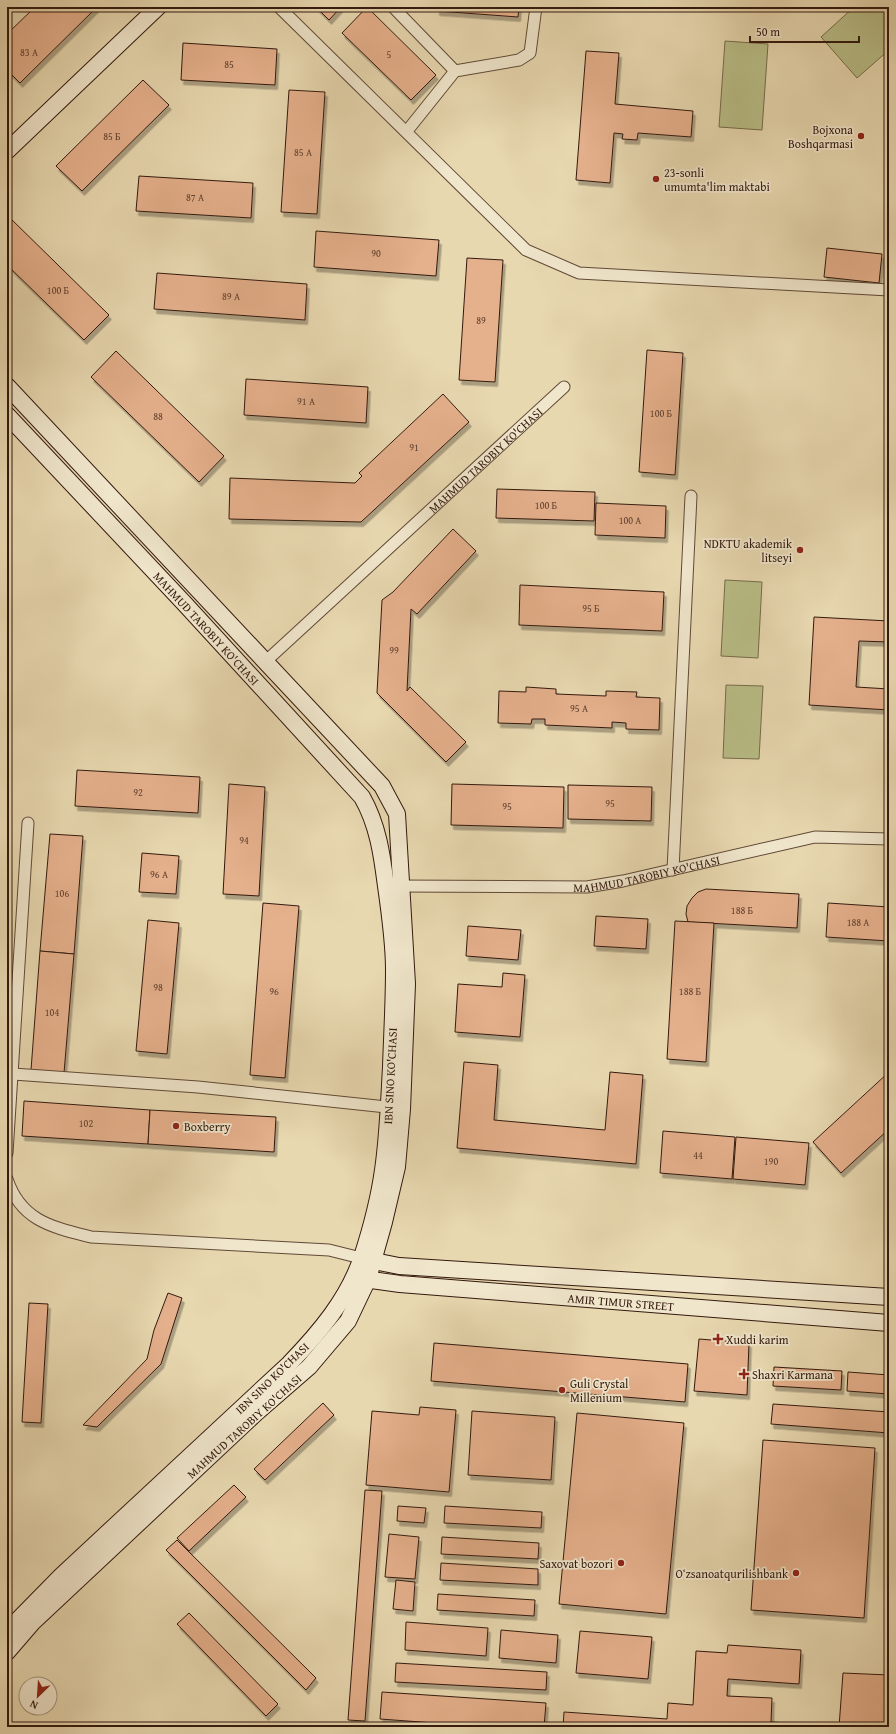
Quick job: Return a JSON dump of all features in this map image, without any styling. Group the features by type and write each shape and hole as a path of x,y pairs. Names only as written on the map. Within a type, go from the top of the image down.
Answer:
{"main road":[{"path":"7,151 158,7"},
{"name":"MAHMUD TAROBIY KO'CHASI","path":"7,386 382,786 397,814 407,984 396,1108 397,1167 368,1259 360,1278 348,1321 308,1367 245,1423 32,1623 7,1652"},
{"name":"MAHMUD TAROBIY KO'CHASI","path":"7,415 179,598 362,797 372,815 382,855"},
{"name":"IBN SINO KO'CHASI","path":"382,855 391,922 394,969 396,1108"},
{"name":"AMIR TIMUR STREET","path":"368,1259 399,1266 889,1297"},
{"name":"IBN SINO KO'CHASI","path":"7,1631 61,1576 289,1364 310,1342 360,1278"},
{"name":"AMIR TIMUR STREET","path":"360,1278 400,1284 889,1323"}],"street":[{"path":"279,7 407,131 526,250 579,273 889,290"},
{"path":"393,7 455,71"},
{"path":"407,131 455,71 519,60 530,53 536,7"},
{"name":"MAHMUD TAROBIY KO'CHASI","path":"265,662 564,387"},
{"path":"673,870 691,496"},
{"path":"7,1152 28,823"},
{"name":"MAHMUD TAROBIY KO'CHASI","path":"386,887 587,887 623,881 815,837 889,839"},
{"path":"13,1074 198,1087 396,1108"},
{"path":"7,1178 10,1188 28,1214 55,1228 91,1237 329,1250 368,1259"}],"green space":[{"path":"854,7 889,7 889,50 857,78 821,37"},
{"path":"725,41 768,44 762,130 719,127"},
{"path":"725,580 762,582 758,658 721,656"},
{"path":"726,685 763,686 759,759 723,758"}],"building":[{"path":"35,7 97,7 20,83 7,70 7,34"},
{"path":"316,7 341,7 329,20"},
{"path":"367,7 436,75 411,100 342,33"},
{"path":"437,7 519,7 518,17 437,11"},
{"path":"183,43 277,49 275,85 181,80"},
{"path":"586,51 619,53 615,104 693,111 691,137 638,133 637,140 622,139 623,134 614,133 610,183 576,180"},
{"path":"143,80 169,105 82,191 56,166"},
{"path":"289,90 325,92 317,214 281,212"},
{"path":"139,176 253,183 251,218 136,211"},
{"path":"7,215 109,315 84,340 7,265"},
{"path":"316,231 439,240 436,276 314,267"},
{"path":"827,248 882,254 879,283 824,277"},
{"path":"467,258 503,260 495,382 459,380"},
{"path":"157,273 307,284 305,320 154,309"},
{"path":"647,350 683,353 675,475 639,472"},
{"path":"116,351 224,456 199,482 91,377"},
{"path":"246,379 368,387 366,423 244,415"},
{"path":"443,394 469,422 361,522 229,519 230,478 355,483 362,476 359,473"},
{"path":"497,489 595,492 594,521 496,518"},
{"path":"596,503 666,506 665,538 595,535"},
{"path":"453,529 476,551 417,614 411,609 407,691 410,687 466,742 446,762 377,693 382,600 393,592"},
{"path":"520,585 664,592 662,631 519,625"},
{"path":"814,617 889,621 889,642 859,641 856,687 889,689 889,710 809,705"},
{"path":"526,687 556,689 556,694 606,696 606,691 637,692 636,697 660,698 659,730 626,729 626,723 612,722 612,728 545,725 545,719 532,719 531,724 498,723 499,691 526,692"},
{"path":"77,770 200,777 198,813 75,806"},
{"path":"229,784 265,787 259,896 223,894"},
{"path":"452,784 564,787 563,828 451,825"},
{"path":"568,785 652,787 651,821 568,819"},
{"path":"50,834 83,836 74,954 40,951"},
{"path":"142,853 179,856 176,894 139,892"},
{"path":"706,889 799,894 797,928 688,922 686,914 687,906 698,892"},
{"path":"263,903 299,906 285,1078 250,1075"},
{"path":"828,903 889,907 889,941 826,937"},
{"path":"596,916 648,919 646,949 594,946"},
{"path":"148,920 179,923 167,1054 136,1051"},
{"path":"675,921 714,923 706,1062 667,1059"},
{"path":"468,926 521,930 518,960 466,956"},
{"path":"40,951 74,954 64,1073 31,1070"},
{"path":"503,973 525,975 520,1037 455,1032 458,984 502,987"},
{"path":"464,1062 498,1065 494,1120 605,1130 610,1072 643,1075 636,1164 457,1148"},
{"path":"889,1072 889,1129 841,1173 813,1142"},
{"path":"24,1101 150,1110 148,1144 22,1136"},
{"path":"150,1110 276,1117 274,1152 148,1144"},
{"path":"663,1131 735,1137 732,1179 660,1173"},
{"path":"736,1137 809,1143 805,1185 733,1179"},
{"path":"168,1293 182,1298 161,1364 97,1427 83,1425 147,1359 154,1330"},
{"path":"29,1303 48,1304 41,1423 22,1422"},
{"path":"699,1339 749,1343 747,1395 694,1391"},
{"path":"434,1343 688,1364 685,1402 431,1381"},
{"path":"774,1367 842,1371 841,1390 773,1386"},
{"path":"848,1372 889,1375 889,1394 847,1391"},
{"path":"323,1403 334,1415 265,1480 254,1469"},
{"path":"773,1404 889,1412 889,1433 771,1424"},
{"path":"420,1407 456,1410 449,1492 366,1485 372,1411 419,1415"},
{"path":"472,1411 555,1417 551,1480 468,1475"},
{"path":"577,1413 684,1423 666,1614 559,1604"},
{"path":"763,1440 875,1448 864,1618 751,1610"},
{"path":"234,1485 246,1497 189,1551 177,1538"},
{"path":"365,1490 382,1491 365,1721 348,1720"},
{"path":"398,1506 426,1508 424,1523 397,1521"},
{"path":"445,1506 542,1512 541,1528 444,1523"},
{"path":"389,1534 419,1537 415,1579 385,1577"},
{"path":"442,1537 539,1543 538,1559 441,1554"},
{"path":"177,1540 316,1678 306,1690 166,1550"},
{"path":"441,1563 538,1569 538,1585 440,1580"},
{"path":"396,1580 415,1582 413,1611 393,1609"},
{"path":"438,1594 535,1600 534,1616 437,1610"},
{"path":"189,1613 278,1704 266,1716 177,1624"},
{"path":"406,1622 488,1628 486,1656 405,1650"},
{"path":"501,1630 558,1635 556,1663 499,1658"},
{"path":"580,1631 652,1637 648,1679 576,1673"},
{"path":"728,1645 801,1650 799,1684 728,1679 727,1696 772,1698 771,1722 808,1724 807,1727 563,1727 564,1712 667,1719 668,1703 693,1705 696,1651 727,1653"},
{"path":"396,1663 547,1672 546,1690 395,1682"},
{"path":"843,1673 889,1675 889,1727 839,1727"},
{"path":"382,1692 546,1703 544,1727 489,1727 380,1719"}],"place":[{"name":"Bojxona Boshqarmasi","path":"861,136"},
{"name":"23-sonli umumta'lim maktabi","path":"656,179"},
{"name":"NDKTU akademik litseyi","path":"800,550"},
{"name":"Boxberry","path":"176,1126"},
{"name":"Xuddi karim","path":"718,1339"},
{"name":"Shaxri Karmana","path":"744,1374"},
{"name":"Guli Crystal Millenium","path":"562,1390"},
{"name":"Saxovat bozori","path":"621,1563"},
{"name":"Oʻzsanoatqurilishbank","path":"796,1573"}]}
